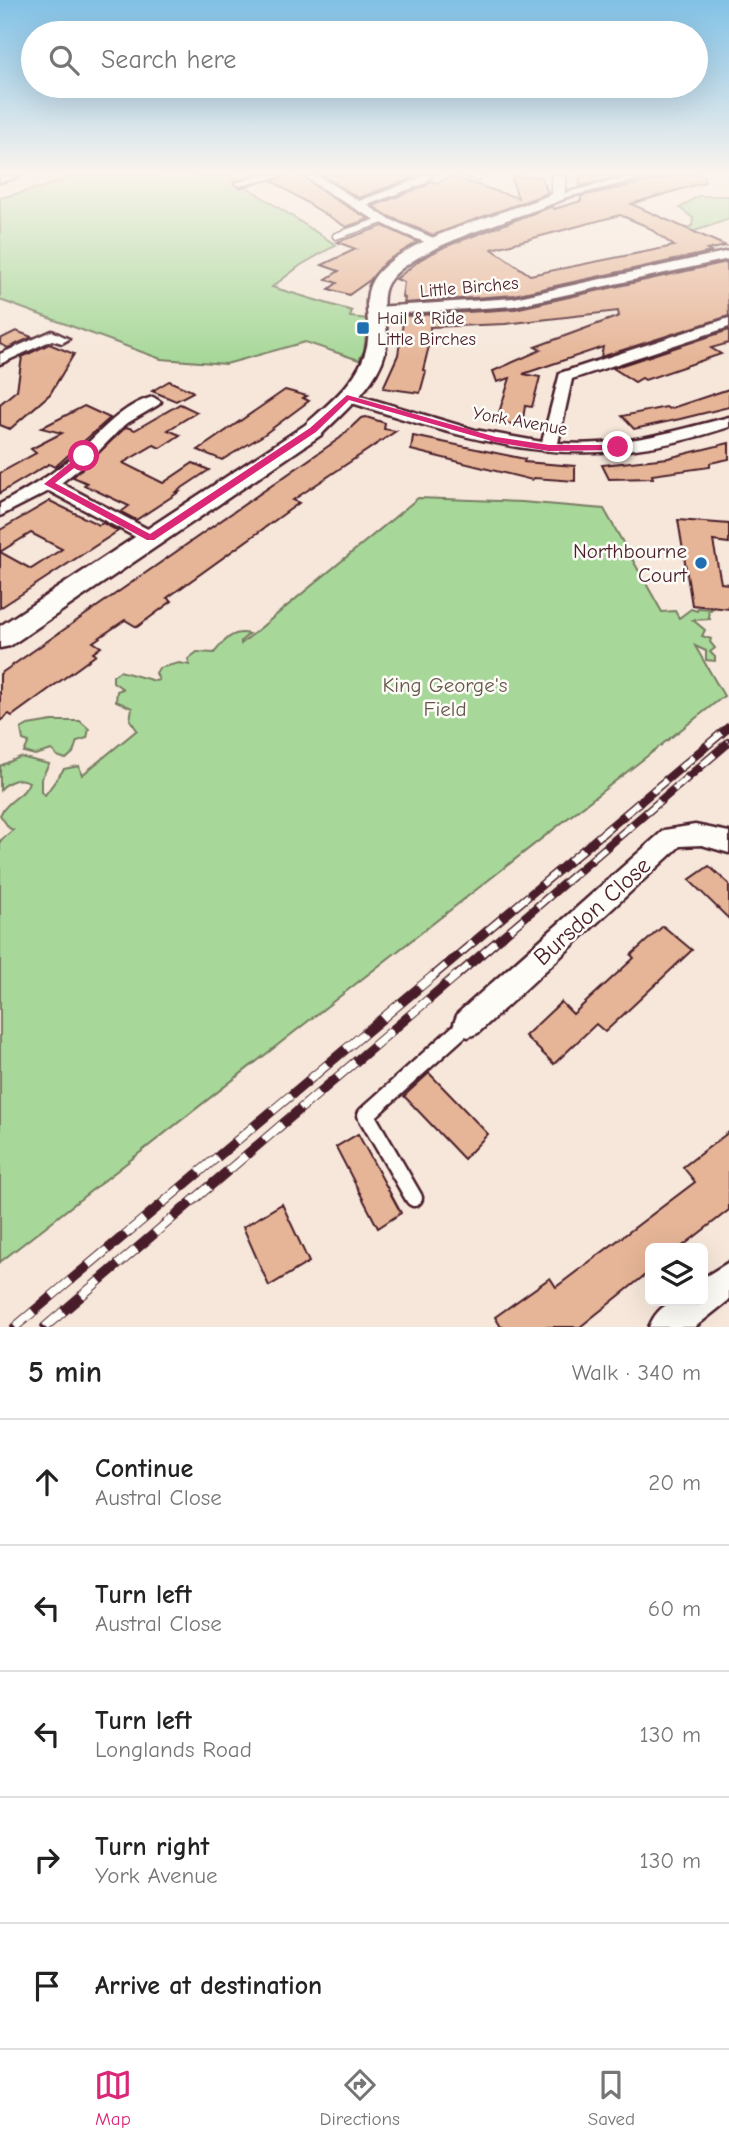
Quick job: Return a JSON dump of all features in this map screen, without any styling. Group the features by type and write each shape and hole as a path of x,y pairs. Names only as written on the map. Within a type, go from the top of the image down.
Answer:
{"street":[{"path":"424,237 439,243"},
{"path":"0,639 313,430 347,397 366,373 377,346 375,292 390,269 455,237"},
{"name":"Little Birches","path":"376,311 514,302 729,255"},
{"path":"549,448 565,376 729,322"},
{"path":"0,360 52,335 62,339"},
{"name":"York Avenue","path":"347,397 495,439 549,448 618,447 699,433 729,422"},
{"path":"0,511 49,484 84,456 118,422 153,402"},
{"path":"49,484 151,538"},
{"name":"Bursdon Close","path":"468,1023 673,837 693,834 712,836 729,843"},
{"path":"708,1295 729,1279"},
{"path":"667,1327 694,1306"}],"lane":[{"path":"414,1198 366,1115 468,1023"}],"green space":[{"path":"0,237 324,237 336,245 301,265 272,287 352,311 350,317 368,319 364,351 359,360 305,342 226,364 161,359 0,300"},
{"name":"King George's Field","path":"418,498 522,502 604,509 662,612 675,611 679,618 691,609 712,609 708,612 710,619 693,620 705,630 702,636 711,639 710,642 715,648 710,652 715,661 706,660 706,651 695,646 724,696 0,1262 0,841 13,830 0,815 24,791 29,782 13,781 0,790 0,766 20,757 49,764 41,779 41,792 45,795 64,769 79,766 82,775 137,730 130,720 132,708 116,701 117,691 123,689 113,682 113,676 120,671 159,680 156,673 159,668 179,663 190,665 188,659 197,652 214,653 233,635 249,634 241,644"},
{"path":"52,721 80,721 89,729 87,738 77,741 73,753 66,759 57,756 52,750 35,755 24,752 29,742 23,740 21,729 28,725"}],"building":[{"path":"352,237 407,237 418,242 386,261 370,280 349,295 329,289 337,283 326,279 339,271 322,265 356,249 337,242"},
{"path":"471,237 537,237 492,249 530,275 674,246 661,237 705,237 726,246 707,250 711,252 514,295 404,303 404,282 396,279 421,259"},
{"path":"727,262 729,316 601,357 603,347 523,374 540,377 532,407 525,406 522,425 496,422 510,378 497,382 493,371 541,350 535,347 619,316 618,311 505,324 430,327 430,342 423,370 426,371 420,393 383,388 398,355 404,316 515,309"},
{"path":"729,330 729,343 711,348 721,354 645,380 642,378 635,382 613,368"},
{"path":"16,331 32,337 8,348 0,344 0,339"},
{"path":"49,344 74,354 50,394 10,429 0,425 0,404 17,390 22,357"},
{"path":"169,381 193,392 176,401 152,391"},
{"path":"729,389 729,407 634,429 622,416 666,407 669,409"},
{"path":"285,390 307,396 303,398 309,401 262,436 222,460 198,450"},
{"path":"180,404 197,412 168,430 180,435 160,448 154,445 123,463 163,483 193,463 209,470 176,492 179,492 136,520 121,512 129,506 73,477 126,427 135,430"},
{"path":"84,406 110,418 55,467 49,464 0,493 0,473 36,453 31,449 62,433 41,428"},
{"path":"361,418 385,423 384,429 396,431 293,500 299,503 167,598 172,601 137,627 125,620 93,642 101,647 93,653 96,655 12,716 9,714 0,721 0,674 340,438"},
{"path":"413,436 525,459 524,462 575,466 575,481 532,480 411,450"},
{"path":"729,443 729,459 710,463 710,467 652,475 653,478 609,479 602,465 668,458"},
{"path":"50,501 99,525 103,523 118,531 0,608 0,552 0,530","holes":["31,533 62,549 31,569 0,552"]},
{"name":"Northbourne Court","path":"678,520 729,524 729,543 713,541 721,583 729,584 729,609 692,605"},
{"path":"709,866 729,884 729,919 689,880"},
{"path":"663,926 692,950 605,1032 596,1024 554,1064 525,1036 561,1002 573,1014 634,958 631,955"},
{"path":"429,1073 488,1134 464,1159 404,1096"},
{"path":"729,1132 729,1210 686,1243 645,1243 645,1275 580,1327 501,1327 495,1317 550,1278 556,1287 695,1182 683,1167"},
{"path":"358,1134 401,1213 378,1228 336,1147"},
{"path":"282,1204 309,1262 269,1286 243,1227"}],"railway":[{"path":"432,977 729,727"},
{"path":"455,977 729,742"},
{"path":"15,1327 434,975"},
{"path":"45,1327 457,975"}],"place":[{"name":"Hail & Ride Little Birches","path":"363,328"},
{"name":"Northbourne Court","path":"701,563"}],"route":[{"path":"84,456 49,484 151,538 313,430 347,397 495,439 549,448 618,447"}]}
